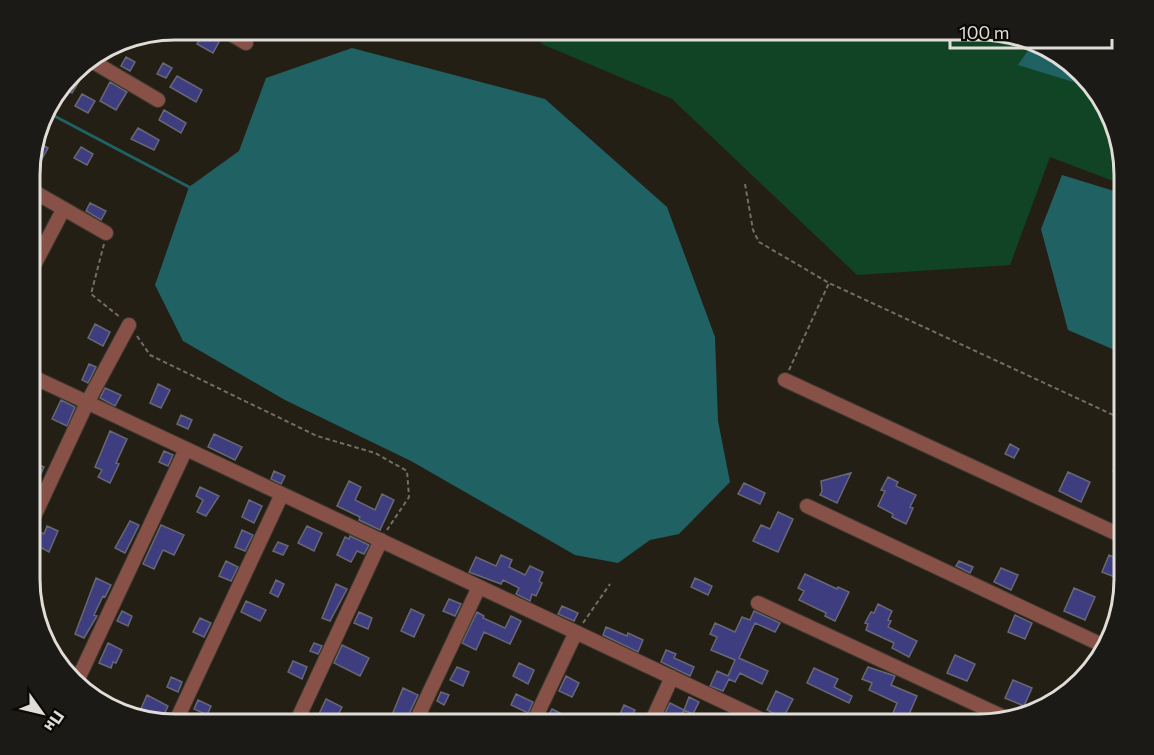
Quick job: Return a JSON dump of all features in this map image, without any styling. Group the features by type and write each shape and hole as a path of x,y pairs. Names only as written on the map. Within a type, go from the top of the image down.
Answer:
{"street":[{"path":"241,40 246,43"},
{"path":"98,65 158,100"},
{"path":"40,196 106,233"},
{"path":"40,254 63,210"},
{"path":"40,504 87,403 129,325"},
{"path":"40,380 749,714"},
{"path":"785,380 1113,532"},
{"path":"80,675 186,449"},
{"path":"179,714 282,494"},
{"path":"807,506 1098,643"},
{"path":"300,714 381,540"},
{"path":"419,714 479,587"},
{"path":"758,603 995,713"},
{"path":"537,714 576,632"},
{"path":"655,714 672,677"}],"path":[{"path":"745,184 753,230 759,242 830,283 1113,415"},
{"path":"106,233 91,294 129,325 150,356 317,436 375,453 407,471 409,497 381,540"},
{"path":"785,380 830,283"},
{"path":"576,632 610,584"}],"green space":[{"path":"537,40 979,40 1014,45 1054,63 1086,93 1106,132 1111,149 1113,181 1050,157 1010,265 857,275 672,99 544,45"}],"water":[{"path":"352,48 545,99 667,207 715,337 718,421 730,482 679,534 650,540 618,563 575,555 411,461 285,400 183,341 155,285 189,187 239,151 266,78"},
{"path":"1028,50 1054,63 1077,83 1018,65"},
{"path":"1062,175 1113,191 1113,349 1068,330 1041,229"}],"building":[{"path":"199,40 220,40 213,53 197,44"},
{"path":"126,57 135,62 130,71 121,66"},
{"path":"163,63 172,68 166,78 157,74"},
{"path":"177,76 202,90 196,102 170,87"},
{"path":"80,80 72,93 69,91"},
{"path":"110,82 127,92 116,110 100,101"},
{"path":"82,94 95,101 88,113 75,106"},
{"path":"164,110 186,123 181,133 159,120"},
{"path":"138,128 159,140 154,150 131,139"},
{"path":"44,146 48,148 42,159"},
{"path":"81,147 93,154 87,165 74,158"},
{"path":"90,203 106,211 101,220 86,211"},
{"path":"95,324 110,332 103,346 88,338"},
{"path":"89,364 96,367 88,383 82,380"},
{"path":"158,384 170,390 161,408 150,403"},
{"path":"105,388 121,395 115,406 100,398"},
{"path":"61,400 75,407 67,426 52,419"},
{"path":"181,415 192,420 188,429 177,424"},
{"path":"110,431 127,439 110,483 98,477 102,470 95,467"},
{"path":"214,434 242,447 235,460 208,447"},
{"path":"1010,444 1019,449 1014,458 1005,454"},
{"path":"164,451 173,455 168,466 159,462"},
{"path":"274,471 285,476 281,484 271,479"},
{"path":"1068,472 1090,482 1081,502 1059,491"},
{"path":"851,473 837,503 820,495 821,481"},
{"path":"888,477 898,482 896,486 916,495 906,524 878,506 885,491 881,490"},
{"path":"349,481 361,487 355,500 375,510 382,494 394,500 380,530 337,506"},
{"path":"744,483 765,493 760,504 738,494"},
{"path":"200,487 219,496 206,516 197,512 203,500 196,496"},
{"path":"249,500 262,506 254,523 242,517"},
{"path":"778,512 793,519 778,552 753,541 761,525 770,529"},
{"path":"130,521 139,525 125,553 115,548"},
{"path":"161,525 184,535 174,555 163,550 154,569 143,564"},
{"path":"47,526 58,531 49,552 40,547 40,532 44,534"},
{"path":"307,526 322,533 314,551 298,543"},
{"path":"242,530 253,535 245,551 235,547"},
{"path":"350,536 369,545 364,554 357,551 351,562 337,555 345,537 349,539"},
{"path":"278,542 288,546 283,555 273,551"},
{"path":"501,555 512,560 509,567 525,575 530,566 543,572 539,581 542,583 536,596 532,594 530,601 516,594 519,588 503,580 501,584 469,572 476,557 496,566"},
{"path":"1109,555 1113,557 1113,576 1102,572"},
{"path":"226,561 238,567 231,581 219,576"},
{"path":"959,561 973,567 970,573 956,566"},
{"path":"1001,568 1018,575 1011,590 994,582"},
{"path":"805,574 849,592 835,621 825,616 826,613 799,600 804,591 798,588"},
{"path":"96,578 111,585 105,597 103,596 94,615 97,616 84,638 75,634"},
{"path":"695,578 712,586 708,595 691,587"},
{"path":"276,580 284,584 278,597 270,593"},
{"path":"336,584 347,589 330,621 322,618"},
{"path":"1074,588 1095,597 1085,620 1064,611"},
{"path":"449,599 461,604 455,616 443,611"},
{"path":"246,601 266,610 260,621 241,612"},
{"path":"878,604 892,611 888,627 917,641 909,657 892,648 894,643 866,630 868,624 865,623"},
{"path":"562,606 578,613 574,621 558,614"},
{"path":"411,609 424,615 414,637 401,631"},
{"path":"122,611 132,616 128,626 117,621"},
{"path":"754,611 780,623 775,632 755,623 739,658 768,671 762,684 740,673 735,682 729,679 723,691 710,686 717,671 728,676 735,660 711,650 717,637 710,634 715,623 735,632 742,617 750,620"},
{"path":"359,612 372,618 368,629 354,623"},
{"path":"477,612 484,616 483,618 505,628 511,616 521,621 510,644 484,632 476,650 462,643"},
{"path":"1015,615 1032,623 1025,639 1008,632"},
{"path":"200,618 211,623 204,637 193,632"},
{"path":"606,627 643,640 638,652 603,635"},
{"path":"108,643 122,650 111,668 99,663"},
{"path":"314,643 322,646 318,654 310,651"},
{"path":"342,645 369,658 360,676 334,663"},
{"path":"666,650 676,654 674,658 694,667 690,676 661,662"},
{"path":"955,655 975,664 967,681 947,673"},
{"path":"293,661 307,667 302,679 288,672"},
{"path":"519,663 534,670 528,684 513,676"},
{"path":"457,667 469,672 463,686 450,680"},
{"path":"868,667 895,676 891,685 917,696 909,714 893,713 897,703 869,690 872,683 862,679"},
{"path":"814,668 838,679 834,687 852,696 849,703 807,683"},
{"path":"566,676 579,683 572,697 559,691"},
{"path":"171,677 182,682 178,692 167,687"},
{"path":"1013,680 1032,688 1024,706 1005,698"},
{"path":"403,688 418,695 409,714 392,714"},
{"path":"776,691 793,699 785,714 775,714 767,710"},
{"path":"441,692 449,695 444,705 437,701"},
{"path":"516,694 533,702 528,713 511,705"},
{"path":"147,695 168,706 165,713 141,710"},
{"path":"689,697 699,702 693,714 684,710"},
{"path":"326,699 342,707 338,714 319,714"},
{"path":"198,700 211,706 207,714 194,709"},
{"path":"670,703 684,710 682,714 664,714"},
{"path":"624,705 635,710 633,714 620,714"},
{"path":"552,709 562,714 549,714"}],"waterway":[{"path":"54,116 189,187"}]}
